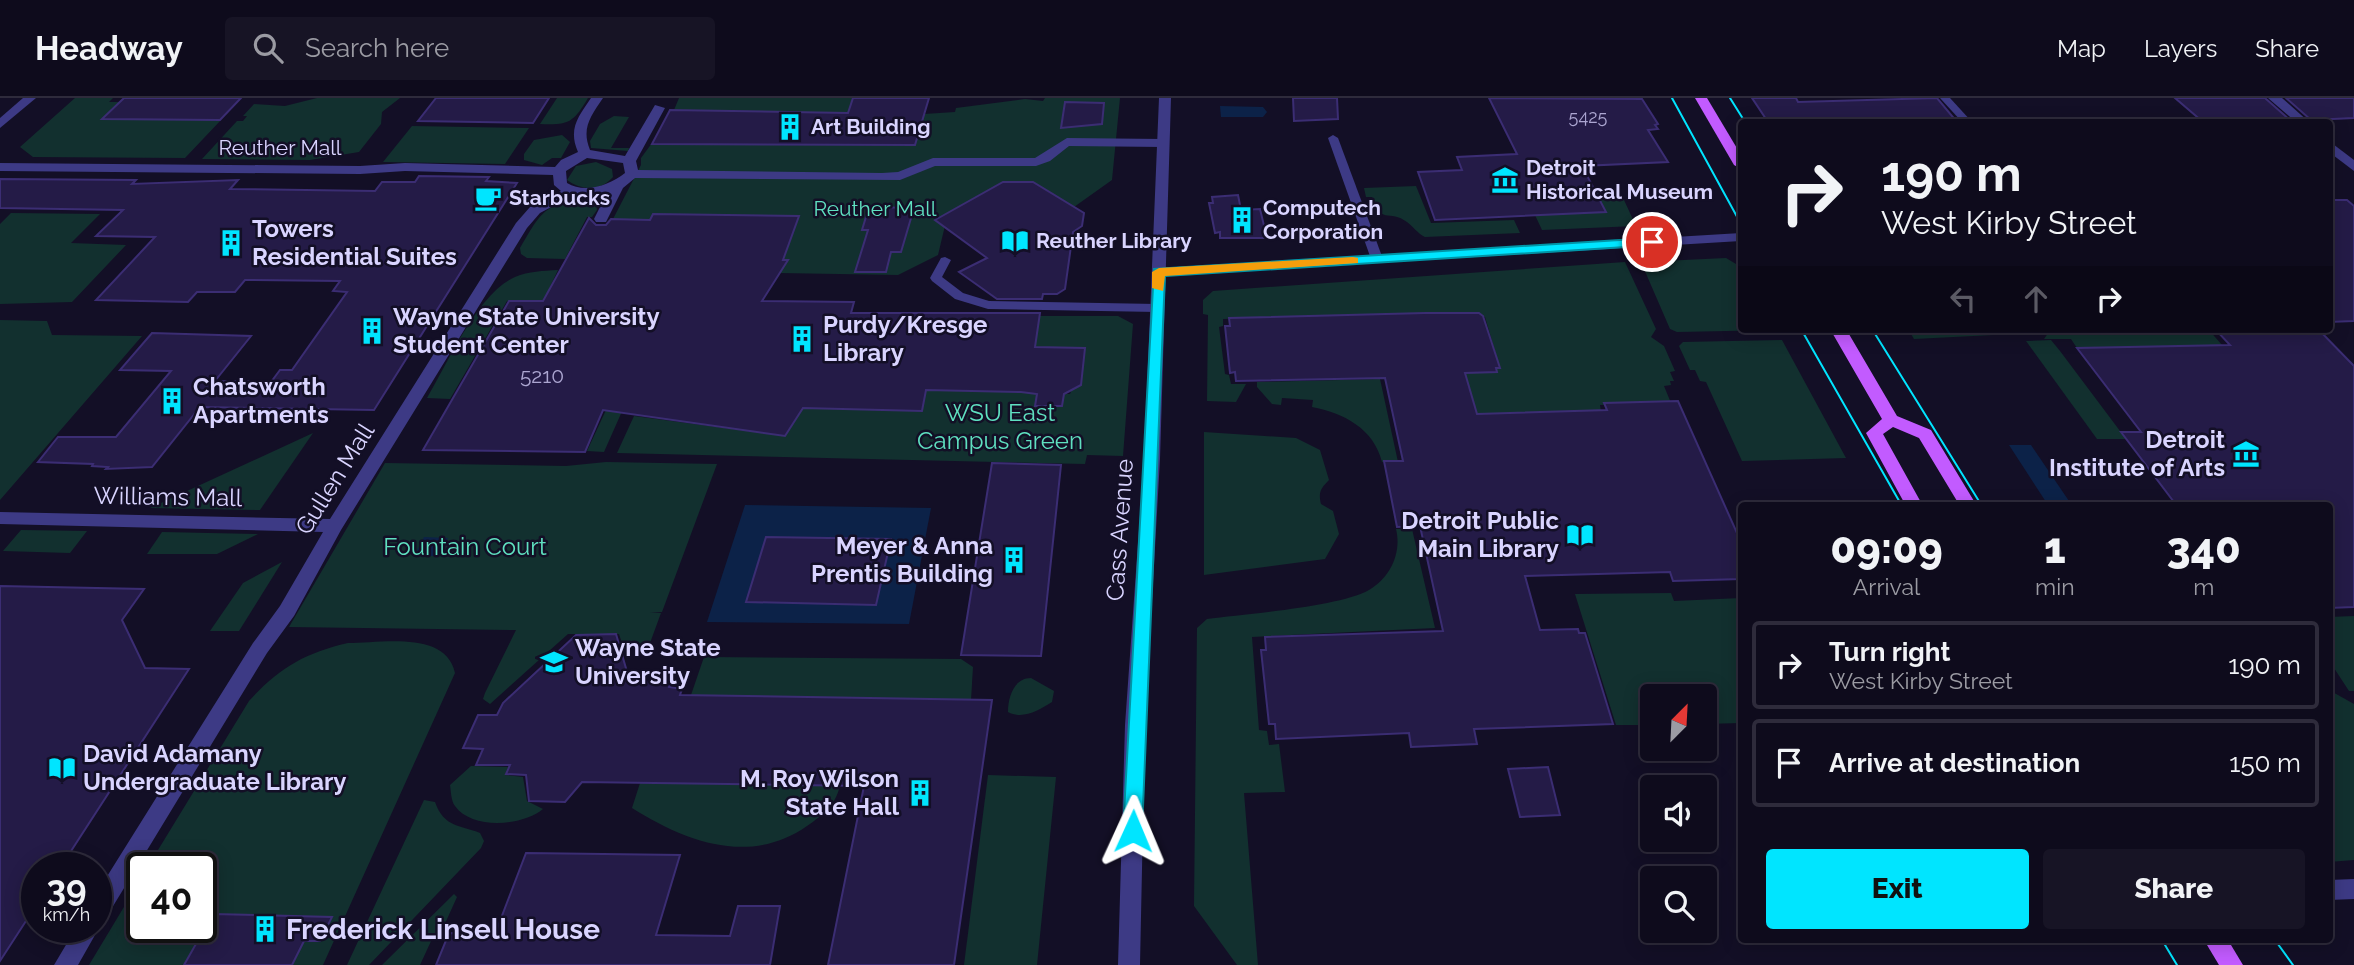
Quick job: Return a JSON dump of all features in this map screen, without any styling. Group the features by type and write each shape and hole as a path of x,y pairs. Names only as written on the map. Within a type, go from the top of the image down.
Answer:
{"main road":[{"path":"1701,98 1738,160"},
{"path":"1840,333 1891,420 1925,434 1967,502"},
{"path":"1891,420 1874,433 1913,502"},
{"path":"2217,943 2232,965"}],"street":[{"path":"0,124 30,98"},
{"path":"585,154 577,137 578,130 597,98"},
{"name":"Cass Avenue","path":"1129,965 1135,724 1159,272 1165,98"},
{"path":"2274,98 2299,119"},
{"path":"601,219 659,108"},
{"path":"617,186 604,190 571,191 561,185 559,171 566,163 585,154 601,153 630,167 894,176 933,162 1022,163 1045,160 1057,147 1067,142 1163,143"},
{"path":"2333,152 2354,167"},
{"name":"Reuther Mall","path":"0,167 347,170 405,167 559,171"},
{"name":"Gullen Mall","path":"112,889 260,648 280,622 335,526 522,226 535,210 571,191"},
{"path":"1159,272 1738,237"},
{"name":"Williams Mall","path":"0,519 335,526"},
{"path":"2333,890 2354,889"},
{"path":"65,965 79,943"}],"lane":[{"path":"1945,98 1964,119"},
{"path":"1333,138 1377,259"},
{"path":"945,260 936,278 948,289 971,302 1014,307 1157,308"}],"green space":[{"path":"75,98 113,98 109,102 121,102 104,119 221,120 185,158 33,157 20,147"},
{"path":"317,98 400,98 382,112 381,124 359,152 310,160 202,159 237,121 243,121 247,116 243,116 254,104 285,106"},
{"path":"557,98 588,98 569,121 540,124"},
{"path":"679,98 853,98 848,113 674,110"},
{"name":"Reuther Mall","path":"1045,98 1120,98 1112,180 1074,207 1033,182 1003,182 948,213 938,255 898,275 779,273 799,216 653,214 651,220 613,219 641,165 641,158 652,143 914,145 924,114 955,112 956,108 1025,99 1043,101"},
{"path":"614,116 629,117 611,148 629,148 628,151 591,148 590,141 600,124"},
{"path":"412,126 529,128 505,164 383,162"},
{"path":"562,135 570,142 561,158 552,158 542,165 524,160 524,154 534,140"},
{"path":"596,162 612,169 613,177 608,182 585,188 567,180 576,166"},
{"path":"1416,186 1431,223 1514,220 1520,233 1425,237 1401,218 1378,211 1372,197 1366,197 1364,188"},
{"path":"1593,187 1618,187 1636,226 1542,230 1535,215 1605,212"},
{"path":"580,199 596,203 597,210 592,217 587,217 565,259 527,258 521,254 520,248 542,214 567,201"},
{"path":"11,213 100,214 71,243 126,245 72,302 0,304 0,224"},
{"path":"1726,258 1738,265 1738,331 1677,332 1670,329 1641,262"},
{"path":"1625,262 1656,329 1651,337 1664,346 1675,371 1670,372 1674,381 1670,381 1671,385 1664,386 1671,403 1600,405 1601,412 1478,416 1465,373 1497,372 1496,368 1500,368 1485,317 1421,314 1223,319 1223,326 1219,327 1225,374 1229,375 1231,384 1246,384 1236,402 1207,401 1208,315 1203,314 1203,300 1213,291"},
{"path":"558,270 549,289 685,291 635,382 604,452 587,451 657,300 547,293 542,301 507,301 450,399 427,398 465,331 488,298 515,277 531,272"},
{"name":"WSU East Campus Green","path":"1039,316 1118,316 1133,324 1123,456 1087,455 1085,464 617,453 634,416 785,436 803,408 921,411 926,389 1037,394 1035,406 1062,406 1064,394 1070,394 1075,381 1081,381 1084,348 1024,349"},
{"path":"0,320 47,321 52,335 142,336 0,500"},
{"path":"1910,333 2033,333 1914,339"},
{"path":"2048,333 2212,333 2222,345 2077,348 2071,339 2044,339"},
{"path":"1782,340 1846,458 1742,461 1706,382 1700,381 1695,370 1690,370 1679,346 1683,342"},
{"path":"2051,340 2126,439 2097,439 2026,341"},
{"path":"1380,379 1398,462 1382,462 1378,450 1365,432 1346,418 1312,407 1313,400 1282,398 1281,405 1272,404 1257,387 1257,382"},
{"path":"1204,432 1296,438 1320,450 1329,480 1321,490 1321,504 1333,511 1339,534 1325,559 1204,575"},
{"path":"313,433 260,510 150,508"},
{"name":"Fountain Court","path":"606,462 717,464 662,612 650,612 661,613 650,643 624,649 619,634 568,634 490,704 483,699 485,693 516,630 289,627 385,463 566,466"},
{"path":"1396,529 1412,529 1435,628 1252,637 1259,730 1267,731 1269,745 1279,744 1285,792 1244,793 1258,965 1237,965 1194,906 1197,628 1207,619 1315,605 1369,590 1383,579 1393,564 1397,547"},
{"path":"21,530 87,531 70,553 3,551"},
{"path":"162,532 258,534 217,554 147,554"},
{"path":"282,562 239,631 210,631 243,583"},
{"path":"1671,593 1674,601 1738,598 1738,723 1717,724 1717,684 1640,684 1640,725 1616,725 1575,594"},
{"path":"2354,616 2354,691 2349,691 2333,668 2333,617"},
{"path":"394,641 426,645 439,650 449,659 455,673 323,965 89,965 102,943 112,943 112,927 126,904 126,943 217,943 217,852 157,852 249,701 281,671 305,657 348,643"},
{"path":"704,657 961,659 973,667 971,700 691,695"},
{"path":"1031,678 1054,691 1052,702 1025,714 1008,712 1013,689 1020,681"},
{"path":"2333,692 2354,704 2354,860 2333,862"},
{"path":"471,766 508,767 505,775 523,777 527,801 543,809 523,819 498,823 473,819 463,814 454,804 450,785"},
{"path":"988,775 1056,777 1037,965 964,965"},
{"path":"640,783 840,785 828,809 807,826 785,838 763,845 741,847 696,839 674,831 632,808"},
{"path":"424,800 435,802 448,821 480,833 484,841 481,848 369,965 347,965"},
{"path":"454,894 457,897 438,939 432,939 420,965 382,965"}],"water":[{"path":"1220,106 1263,107 1267,112 1263,117 1221,117"},
{"path":"2009,445 2031,445 2070,502 2046,502"},
{"path":"745,505 931,508 909,624 707,622"},
{"path":"424,537 448,538 438,556 414,556"}],"building":[{"path":"124,98 241,98 220,120 102,119"},
{"path":"436,98 549,98 533,123 418,121"},
{"name":"Art Building","path":"853,98 929,98 915,145 652,144 670,110 848,113"},
{"path":"1293,98 1337,98 1338,119 1294,121"},
{"name":"Detroit Historical Museum","path":"1489,98 1642,99 1658,124 1655,125 1658,129 1648,130 1668,162 1582,166 1606,212 1435,220 1418,172 1462,170 1457,157 1517,154"},
{"path":"1752,98 1796,98 1798,102 1937,98 1954,119 1766,119"},
{"path":"2175,98 2265,98 2289,119 2200,119"},
{"path":"2286,98 2354,98 2354,118 2310,119"},
{"path":"1065,102 1104,103 1102,124 1061,128"},
{"path":"419,176 489,177 486,181 517,183 374,410 200,407 152,467 106,469 108,467 92,466 93,464 38,462 58,437 116,437 171,371 120,370 152,333 251,336 215,381 271,382 280,370 292,370 347,292 333,291 340,281 245,280 235,292 197,292 188,302 96,300 155,237 96,236 123,210 0,208 0,179 136,180 132,184 238,180 230,189 375,191 382,182 415,182"},
{"name":"Reuther Library","path":"1003,182 1033,182 1084,213 1082,226 1073,232 1065,289 1057,294 1043,294 1042,299 997,299 959,272 987,258 935,220"},
{"name":"Computech Corporation","path":"1238,195 1241,210 1260,209 1267,238 1220,238 1220,232 1215,233 1209,203 1213,203 1212,197"},
{"path":"2333,200 2347,200 2354,206 2354,321 2333,322"},
{"path":"869,207 914,208 901,252 891,252 886,272 855,272 868,230 862,230"},
{"path":"653,214 799,216 783,260 788,260 762,301 854,302 851,313 1040,313 1035,347 1085,348 1081,385 1064,394 1062,406 1035,406 1037,394 1021,392 926,390 922,411 803,408 785,436 603,410 585,452 423,450 509,301 543,301 589,218 596,225 606,225 611,219 650,220"},
{"name":"Detroit Public Main Library","path":"1479,313 1483,316 1500,368 1496,368 1497,372 1465,373 1477,414 1607,410 1604,403 1678,401 1738,535 1738,579 1673,581 1670,572 1525,576 1540,630 1578,629 1579,633 1585,633 1613,724 1474,729 1477,744 1411,747 1409,733 1276,739 1275,724 1269,724 1261,650 1266,650 1265,637 1443,631 1420,526 1397,527 1384,461 1403,461 1385,378 1236,381 1235,372 1230,373 1225,326 1230,326 1229,318"},
{"name":"Detroit Institute of Arts","path":"2219,333 2322,333 2354,366 2354,607 2333,608 2333,502 2174,502 2121,432 2141,432 2077,348 2230,345"},
{"name":"Meyer & Anna Prentis Building","path":"992,463 1061,465 1041,656 961,655"},
{"path":"766,537 891,539 876,605 746,602"},
{"name":"David Adamany Undergraduate Library","path":"0,586 144,589 122,620 145,668 189,669 70,852 21,852 21,929 0,961"},
{"name":"M. Roy Wilson State Hall","path":"616,634 630,682 670,683 669,687 682,689 680,695 992,700 954,965 828,965 864,786 582,782 565,802 529,801 526,775 506,774 510,765 476,765 483,749 463,748 478,715 497,715 503,703 576,635"},
{"path":"1548,767 1560,815 1520,817 1508,769"},
{"path":"526,853 680,855 656,935 730,936 738,906 780,906 770,965 436,965 449,933 495,934"},
{"name":"Frederick Linsell House","path":"217,914 332,917 320,941 304,941 292,965 184,965 197,943 217,943"}],"tram line":[{"path":"1672,98 1738,219"},
{"path":"1730,98 1743,119"},
{"path":"1803,333 1900,502"},
{"path":"1874,333 1980,502"},
{"path":"2164,943 2177,965"},
{"path":"2277,943 2293,965"}],"slow traffic":[{"path":"1158,288 1159,272 1353,261"}],"place":[{"name":"Art Building","path":"790,127"},
{"name":"Detroit Historical Museum","path":"1505,180"},
{"name":"Starbucks","path":"488,198"},
{"name":"Computech Corporation","path":"1242,220"},
{"name":"Reuther Library","path":"1015,241"},
{"name":"Towers Residential Suites","path":"231,243"},
{"name":"Wayne State University Student Center","path":"372,331"},
{"name":"Purdy/Kresge Library","path":"802,339"},
{"name":"Chatsworth Apartments","path":"172,401"},
{"name":"Detroit Institute of Arts","path":"2246,454"},
{"name":"Detroit Public Main Library","path":"1580,535"},
{"name":"Meyer & Anna Prentis Building","path":"1014,560"},
{"name":"Wayne State University","path":"554,662"},
{"name":"David Adamany Undergraduate Library","path":"62,768"},
{"name":"M. Roy Wilson State Hall","path":"920,793"},
{"name":"Frederick Linsell House","path":"265,929"}],"route":[{"path":"1133,831 1135,724 1152,459 1159,272 1652,242"}]}
